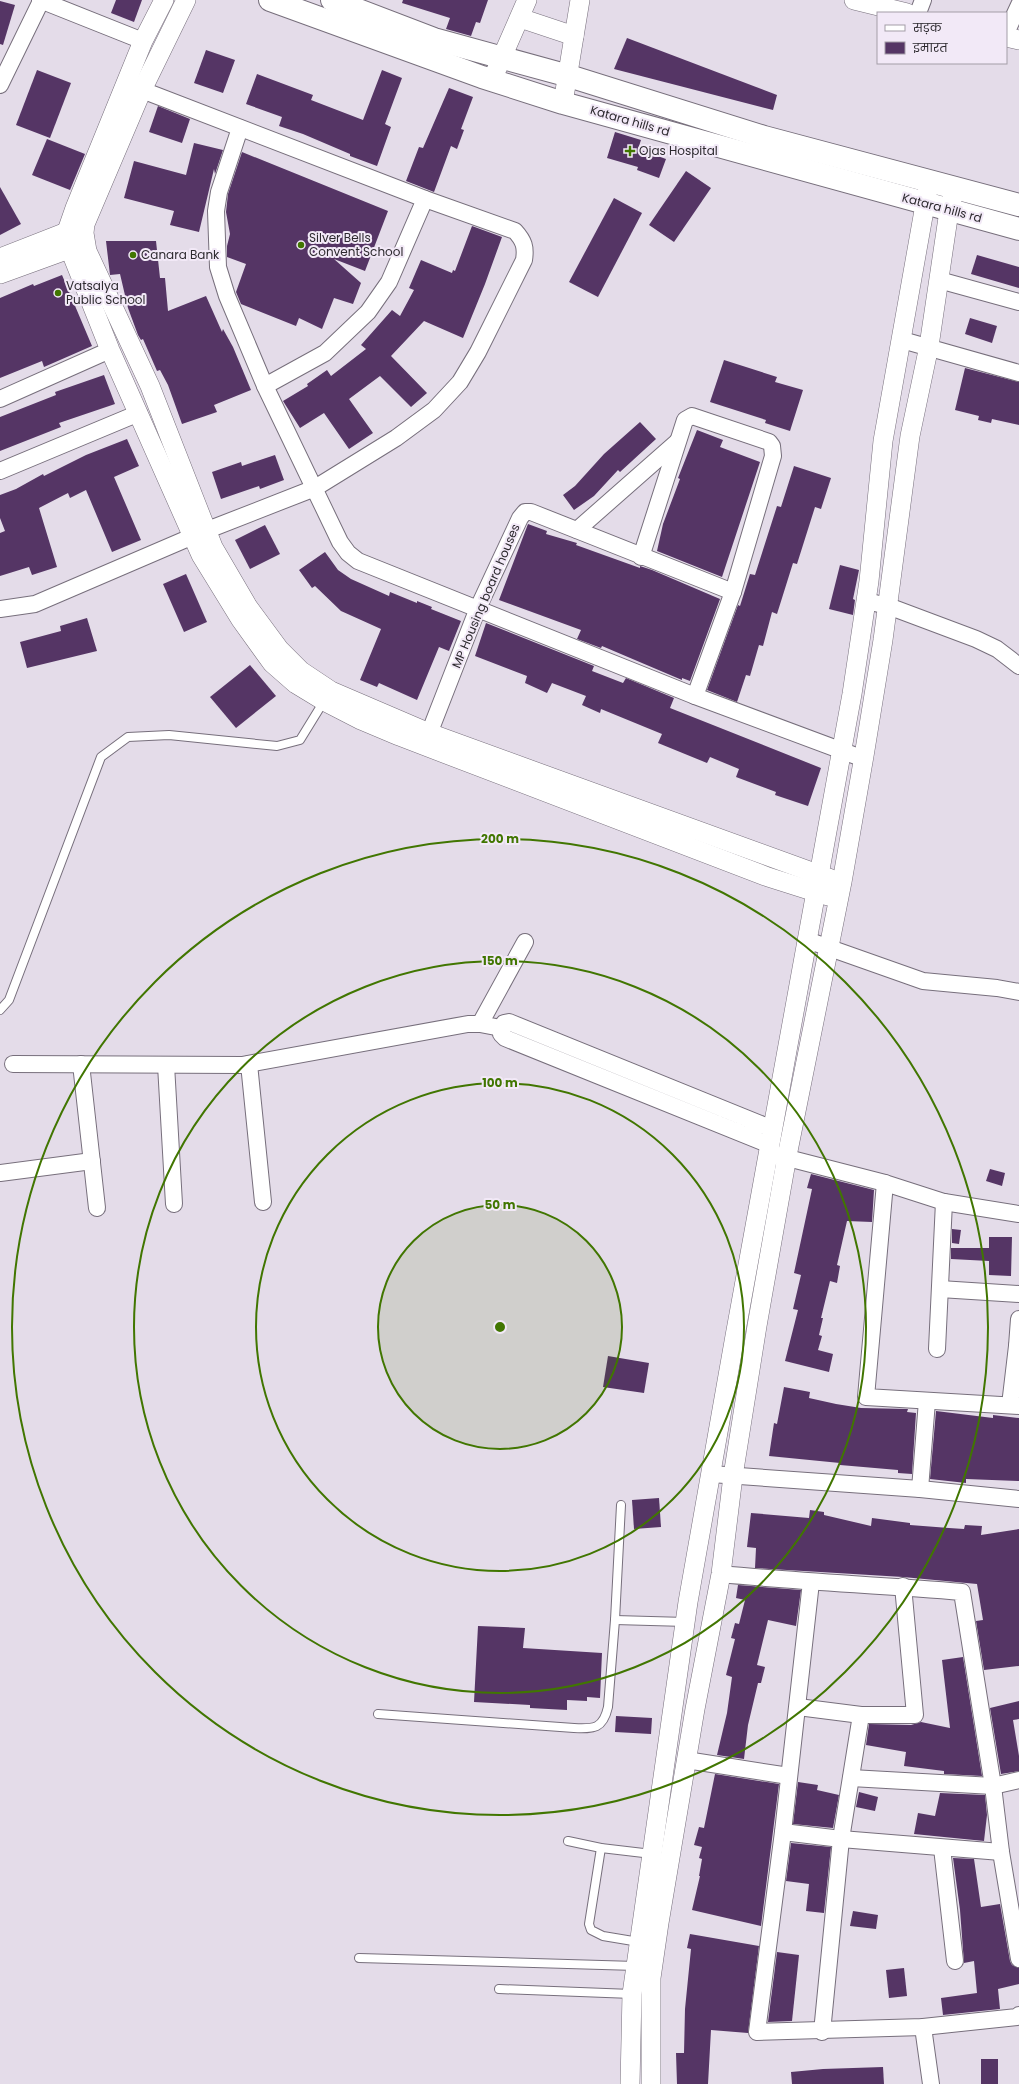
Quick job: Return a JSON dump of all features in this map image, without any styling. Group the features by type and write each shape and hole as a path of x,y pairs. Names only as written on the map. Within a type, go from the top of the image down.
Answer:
{"main road":[{"name":"Katara hills rd","path":"270,0 492,80 563,103 949,211 1019,229"},
{"name":"Katara hills rd","path":"332,0 434,39 568,76 764,137 1019,205"}],"street":[{"path":"0,85 41,0 143,41"},
{"path":"164,0 143,41 97,153 74,241 110,350 200,534 248,607 279,649 301,671 331,691 426,739 768,877 818,884 841,891"},
{"path":"0,274 74,241 85,224 142,90 186,0"},
{"path":"492,80 527,0"},
{"path":"563,103 580,0"},
{"path":"854,0 903,12"},
{"path":"918,12 923,0"},
{"path":"1007,30 1019,5"},
{"path":"520,18 574,36"},
{"path":"1007,37 1019,40"},
{"path":"0,609 35,604 200,534 315,488 402,433 434,410 455,388 478,352 524,260 526,249 523,240 515,231 425,199 142,90"},
{"path":"240,128 218,192 216,211 218,267 227,296 265,386 340,542 348,553 358,561 695,696 864,759"},
{"path":"630,2084 632,1994 686,1622 711,1474 842,752 866,601 883,441 929,181"},
{"path":"651,2084 651,1978 686,1760 721,1574 733,1476 787,1156 828,946 841,891 864,759 888,606 910,436 929,346 949,211 955,188"},
{"path":"265,386 325,354 368,312 389,282 425,199"},
{"path":"0,258 74,241"},
{"path":"74,241 87,251 150,386 200,534 201,555 225,594 272,663 290,679 324,701 361,720 426,739"},
{"path":"939,280 1019,302"},
{"path":"902,340 929,346 1019,373"},
{"path":"0,399 110,350"},
{"path":"0,471 140,413"},
{"path":"640,557 683,423 688,417 692,416 765,440 772,446 773,456 733,592 695,696"},
{"path":"577,530 677,442"},
{"name":"MP Housing board houses","path":"426,739 478,608 523,514 531,512 640,557 733,592"},
{"path":"866,601 888,606 976,639 997,649 1019,666"},
{"path":"807,940 828,946 923,981 997,988 1019,992"},
{"path":"480,1024 525,942"},
{"path":"13,1064 249,1064 468,1024 480,1024 501,1028 501,1034 505,1038 771,1142 787,1156 885,1183 944,1202 1019,1214"},
{"path":"82,1064 96,1208"},
{"path":"249,1064 263,1202"},
{"path":"166,1065 174,1204"},
{"path":"0,1173 92,1161"},
{"path":"885,1183 866,1397 1014,1406 1019,1319"},
{"path":"937,1349 944,1202"},
{"path":"940,1289 1019,1294"},
{"path":"920,1489 927,1401"},
{"path":"711,1474 920,1489 1019,1499"},
{"path":"721,1574 811,1582 903,1586 962,1592 993,1786 1001,1852 1019,1959"},
{"path":"811,1582 798,1707 757,2032 822,2032 924,2027 1019,2015"},
{"path":"798,1707 861,1715 915,1715 903,1586"},
{"path":"822,2032 841,1839 861,1715"},
{"path":"686,1760 789,1776"},
{"path":"851,1778 993,1786 1019,1780"},
{"path":"783,1832 841,1839 1001,1852"},
{"path":"942,1848 955,1961"},
{"path":"924,2027 931,2084"}],"lane":[{"path":"0,1010 9,1000 101,757 128,737 169,735 277,746 300,740 324,701"},
{"path":"378,1714 589,1729 600,1725 606,1717 608,1707 615,1620 621,1504"},
{"path":"615,1620 686,1622"},
{"path":"568,1841 601,1848 652,1854"},
{"path":"601,1848 589,1924 590,1930 603,1936 640,1942"},
{"path":"359,1958 636,1966"},
{"path":"499,1989 632,1994"}],"building":[{"path":"116,0 142,0 134,22 111,13"},
{"path":"403,0 488,0 480,23 476,22 471,36 446,29 450,18 402,3"},
{"path":"0,1 15,5 3,45 0,44"},
{"path":"627,38 777,95 773,110 614,69"},
{"path":"206,50 235,60 223,93 194,83"},
{"path":"37,70 71,83 50,138 16,125"},
{"path":"382,70 402,78 385,124 391,127 377,166 350,156 350,154 303,134 279,126 282,117 246,104 257,74 313,95 311,100 363,120"},
{"path":"449,88 473,97 461,129 464,130 457,149 451,146 434,192 406,181 419,147 423,148"},
{"path":"158,106 190,119 182,143 149,132"},
{"path":"615,132 641,140 638,149 666,159 659,178 637,170 638,167 607,158"},
{"path":"47,139 85,154 70,190 32,175"},
{"path":"194,143 223,150 215,174 214,169 199,232 170,225 174,211 124,198 134,161 186,175"},
{"name":"Silver Bells Convent School","path":"242,152 388,211 365,271 334,259 361,283 353,304 334,298 322,329 299,318 296,326 241,304 236,292 246,264 227,257 227,246 230,234 226,212 228,194"},
{"path":"686,171 711,188 674,242 649,225"},
{"path":"0,187 21,224 0,235"},
{"path":"614,198 642,213 598,297 569,282"},
{"path":"472,226 502,237 463,338 424,321 391,356 427,393 411,407 380,376 349,399 373,433 349,449 324,413 300,428 283,401 308,386 307,384 327,370 331,376 366,349 361,345 392,310 400,316 414,290 409,288 421,260 452,273 453,270 455,271"},
{"path":"106,241 156,241 160,278 165,278 168,311 206,296 222,332 223,329 233,347 251,390 214,405 217,412 182,424 168,385 160,370 157,371 143,339 141,340 138,335 128,308 120,274 110,275"},
{"path":"977,255 1019,267 1019,288 971,274"},
{"path":"62,275 92,346 44,367 42,361 0,378 0,298 33,284 34,286"},
{"path":"970,318 997,326 992,343 965,334"},
{"path":"724,360 777,377 775,382 803,390 790,431 765,423 766,420 710,402"},
{"path":"965,368 1019,382 1019,425 992,419 991,423 978,420 979,416 955,410"},
{"path":"104,375 115,404 59,423 61,427 0,451 0,417 56,395 55,392"},
{"path":"640,422 656,439 620,472 618,470 594,496 574,510 563,495 575,486 604,454"},
{"path":"697,430 723,440 720,447 760,462 722,577 657,551 663,524 680,479 678,478"},
{"path":"127,439 139,466 114,477 141,540 112,552 86,490 70,498 68,493 39,508 57,567 32,575 29,567 0,576 0,533 5,531 0,518 0,495 16,489 43,474 44,476 86,455"},
{"path":"275,455 284,480 260,489 259,486 221,499 212,472 241,462 242,466"},
{"path":"794,466 831,478 821,509 815,507 797,564 793,563 777,614 772,612 763,646 759,645 750,676 746,675 737,702 707,690 738,605 740,606 750,574 755,575 777,506 781,507"},
{"path":"528,524 547,531 546,534 577,543 576,545 640,568 640,566 652,570 720,599 690,681 682,678 682,680 602,646 601,648 577,639 581,630 499,600"},
{"path":"265,525 280,554 250,569 235,540"},
{"path":"325,552 338,570 351,579 389,596 390,592 417,603 417,601 432,607 431,609 461,621 449,651 439,647 417,700 379,683 377,687 360,680 381,629 341,611 315,586 312,588 299,570"},
{"path":"840,565 859,570 853,599 855,600 853,615 829,609"},
{"path":"186,574 207,622 184,632 163,584"},
{"path":"87,618 97,651 27,668 20,642 61,631 60,626"},
{"path":"486,623 594,666 592,671 623,683 626,678 674,698 670,708 821,768 808,806 775,795 776,792 736,777 739,769 710,757 707,763 658,743 662,734 601,709 600,713 582,705 586,696 552,683 547,693 525,683 527,676 475,656"},
{"path":"250,665 276,696 236,728 210,697"},
{"path":"990,1169 1005,1173 1002,1186 986,1181"},
{"path":"811,1174 874,1190 872,1222 847,1221 837,1265 840,1266 837,1283 830,1281 821,1318 823,1318 819,1335 822,1336 818,1350 833,1354 829,1372 785,1361 798,1310 793,1309 801,1275 794,1273 812,1189 807,1188"},
{"path":"952,1229 961,1230 959,1244 952,1243"},
{"path":"989,1237 1012,1237 1011,1276 989,1275 989,1261 951,1259 951,1248 989,1248"},
{"path":"608,1356 649,1363 644,1393 603,1387"},
{"path":"784,1387 810,1392 809,1398 836,1404 861,1408 908,1409 907,1412 916,1413 912,1474 898,1473 898,1470 840,1465 840,1463 769,1456 774,1423 777,1424"},
{"path":"936,1411 993,1418 993,1415 1019,1418 1019,1481 966,1479 966,1483 930,1479"},
{"path":"659,1498 661,1527 634,1529 632,1500"},
{"path":"810,1510 824,1512 824,1515 871,1526 872,1518 910,1523 910,1525 949,1528 964,1529 965,1525 982,1526 981,1535 1019,1529 1019,1666 984,1670 976,1621 983,1620 977,1584 903,1577 755,1568 756,1548 747,1547 751,1513 809,1518"},
{"path":"738,1585 801,1590 796,1626 768,1620 757,1665 765,1667 761,1683 758,1683 748,1725 744,1759 717,1755 727,1713 732,1677 726,1675 735,1639 731,1638 735,1623 739,1624 745,1600 736,1598"},
{"path":"478,1626 525,1628 523,1648 602,1653 600,1698 587,1697 587,1701 567,1700 567,1710 530,1708 530,1705 474,1702"},
{"path":"963,1657 982,1776 944,1774 944,1771 904,1766 906,1752 866,1745 869,1724 911,1725 921,1722 950,1728 942,1660"},
{"path":"1019,1701 1019,1719 1013,1720 1019,1756 1019,1771 1001,1774 990,1708"},
{"path":"616,1716 652,1718 651,1734 615,1732"},
{"path":"715,1774 779,1784 761,1926 692,1910 700,1876 702,1859 699,1858 702,1847 694,1845 699,1827 704,1828"},
{"path":"798,1782 818,1785 817,1790 839,1795 833,1828 793,1824"},
{"path":"859,1792 878,1797 875,1811 856,1807"},
{"path":"940,1793 985,1795 987,1815 984,1841 914,1834 918,1813 935,1816"},
{"path":"791,1843 831,1847 824,1913 806,1911 809,1884 786,1881"},
{"path":"953,1858 974,1859 981,1907 1000,1904 1010,1961 1012,1965 1019,1968 1019,1984 998,1989 1000,2009 943,2015 941,1998 977,1993 974,1961 964,1963 960,1910"},
{"path":"853,1911 878,1915 876,1929 850,1926"},
{"path":"690,1934 759,1946 748,2033 711,2030 708,2084 677,2084 676,2053 684,2053 685,2009 691,1949 687,1948"},
{"path":"777,1952 799,1955 792,2021 768,2022"},
{"path":"904,1968 907,1996 889,1998 886,1970"},
{"path":"981,2059 998,2059 998,2084 981,2084"},
{"path":"883,2067 884,2084 792,2084 791,2072 823,2069"}],"place":[{"name":"Ojas Hospital","path":"630,151"},
{"name":"Silver Bells Convent School","path":"301,245"},
{"name":"Canara Bank","path":"133,255"},
{"name":"Vatsalya Public School","path":"58,293"}]}
